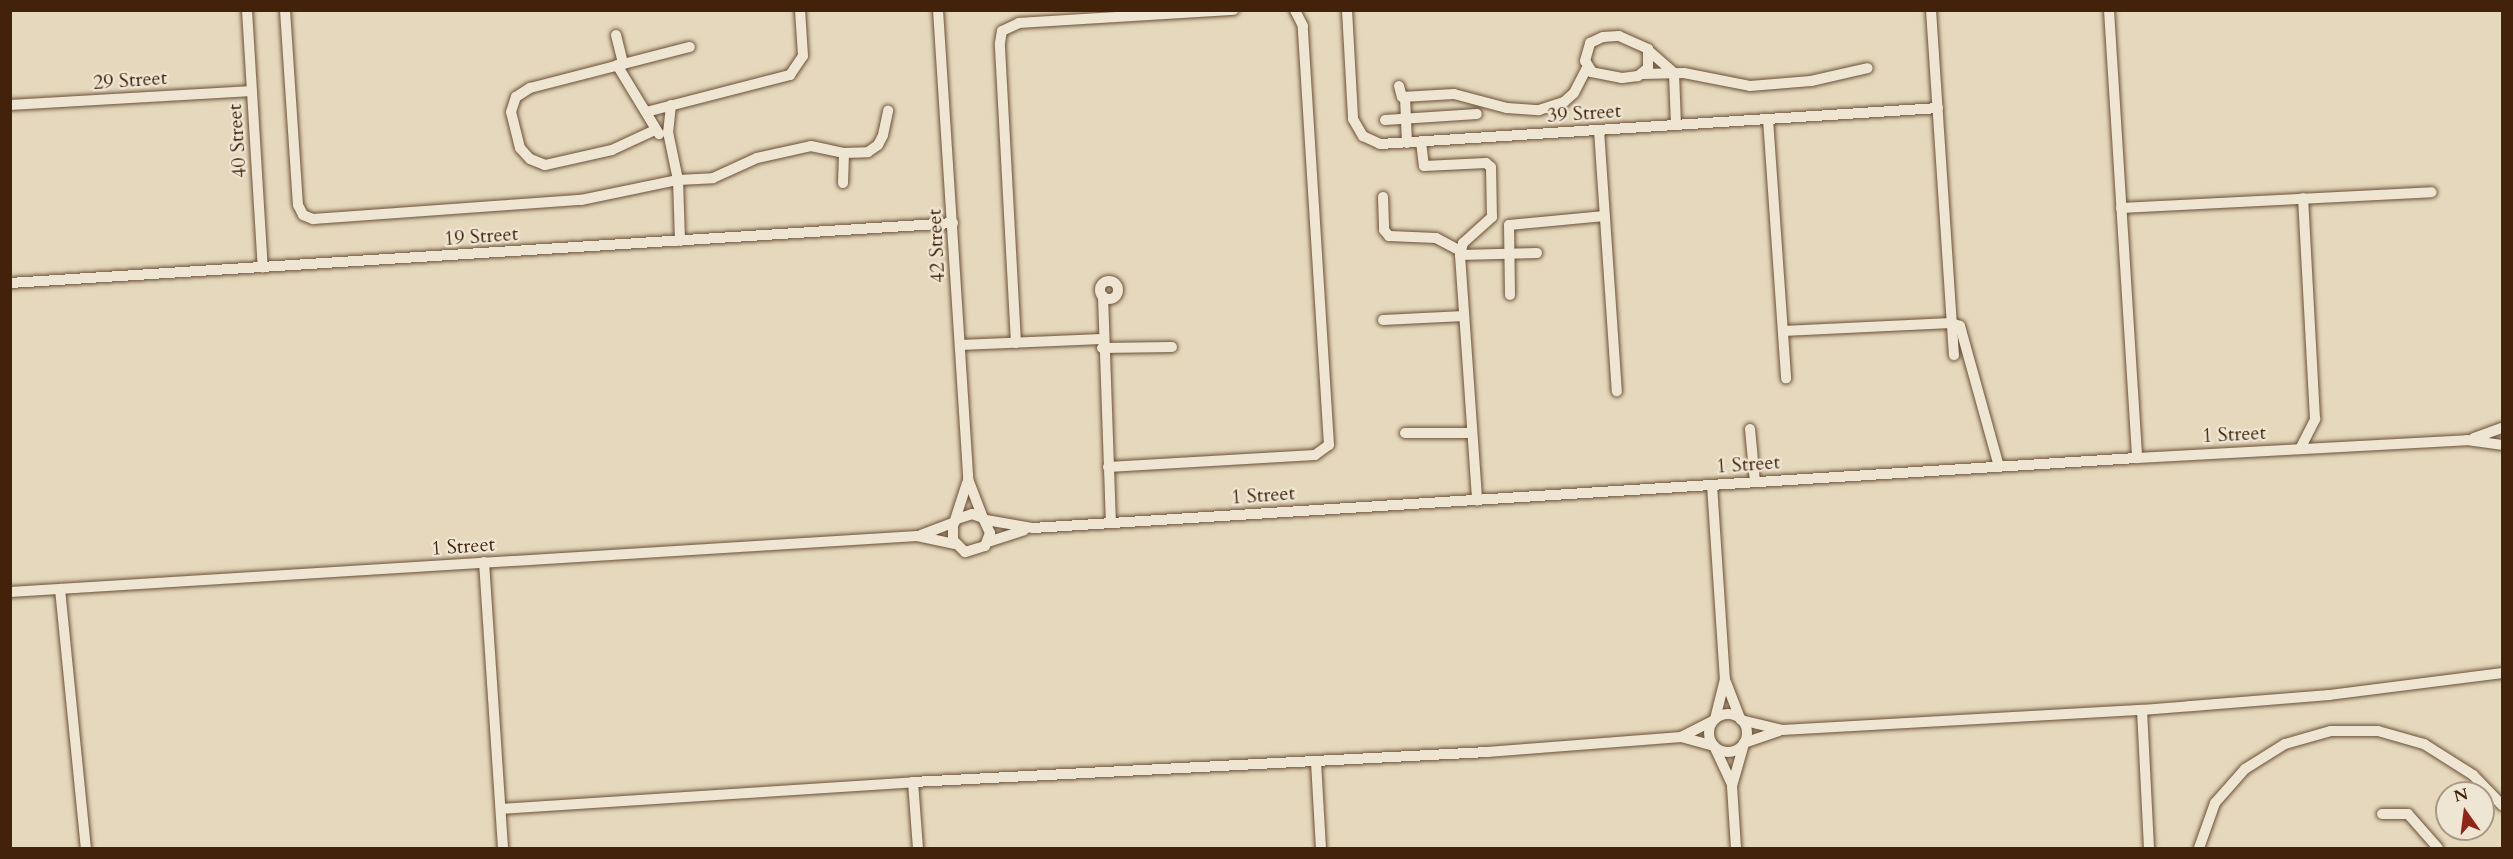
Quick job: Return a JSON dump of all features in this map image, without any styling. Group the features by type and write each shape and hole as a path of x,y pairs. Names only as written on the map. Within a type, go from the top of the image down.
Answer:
{"street":[{"name":"40 Street","path":"248,10 263,268"},
{"path":"285,10 298,205 308,218 581,200 678,180 713,178 757,158 811,146 844,153 868,152 876,147 887,125 888,111"},
{"path":"646,112 790,75 803,56 800,10"},
{"name":"42 Street","path":"938,10 968,479 984,519"},
{"path":"1016,343 1000,43 1002,31 1019,23 1234,10"},
{"path":"1108,466 1315,455 1321,454 1329,445 1303,26 1295,10"},
{"name":"39 Street","path":"1347,10 1356,128 1380,144 1938,108"},
{"path":"1931,10 1954,355"},
{"path":"2109,10 2137,458"},
{"path":"616,35 620,65 655,130 669,139"},
{"path":"1399,86 1400,94 1405,97 1454,94 1507,108 1552,108 1574,93 1587,67 1587,49 1603,37 1628,38 1648,49 1674,73 1676,125"},
{"path":"655,130 627,145 553,164 537,163 520,148 511,112 522,91 690,47"},
{"path":"1642,74 1649,64 1648,49"},
{"path":"1587,67 1598,75 1613,78 1674,73 1750,86 1811,81 1868,68"},
{"name":"29 Street","path":"10,105 252,90"},
{"path":"1405,97 1407,143"},
{"path":"671,105 669,139 678,180 680,241"},
{"path":"1385,120 1477,114"},
{"path":"1768,119 1786,378"},
{"path":"1599,130 1617,392"},
{"path":"1421,142 1424,166 1486,163 1491,167 1492,216 1463,243 1460,253 1477,500"},
{"path":"843,183 844,153"},
{"path":"2121,208 2432,192"},
{"path":"1383,197 1384,230 1389,236 1436,238 1460,253 1537,253"},
{"path":"2300,449 2315,419 2303,198"},
{"path":"1510,295 1507,228 1511,223 1605,216"},
{"name":"19 Street","path":"10,283 953,223"},
{"path":"1103,296 1102,344 1111,523"},
{"path":"1383,320 1464,316"},
{"path":"1783,331 1951,323 1960,326 1965,334 1999,466"},
{"path":"960,345 1016,343 1172,347"},
{"name":"1 Street","path":"2467,440 2502,428"},
{"path":"1750,429 1755,482"},
{"path":"1405,433 1472,433"},
{"name":"1 Street","path":"988,542 1033,528 1999,466 2467,440 2502,445"},
{"name":"42 Street","path":"956,520 968,479"},
{"path":"1712,485 1725,679 1747,733 1732,786 1736,849"},
{"path":"972,514 984,519 990,533 988,542 974,552 955,544 951,535 956,520 972,514"},
{"name":"1 Street","path":"984,519 1033,528"},
{"name":"1 Street","path":"917,536 956,520"},
{"name":"1 Street","path":"10,592 917,536 955,544"},
{"path":"484,562 503,849"},
{"path":"60,589 86,849"},
{"path":"501,809 913,782 1316,762 1681,737 1730,752 1744,743 1782,730 2142,710 2329,695 2502,673"},
{"path":"1725,679 1709,734 1732,786"},
{"path":"2142,710 2149,849"},
{"path":"1681,737 1724,715 1782,730"},
{"path":"2199,849 2215,803 2245,769 2285,744 2331,731 2378,731 2424,744 2473,775 2502,805"},
{"path":"1316,762 1321,849"},
{"path":"913,782 918,849"},
{"path":"2382,814 2408,814 2438,849"}]}
